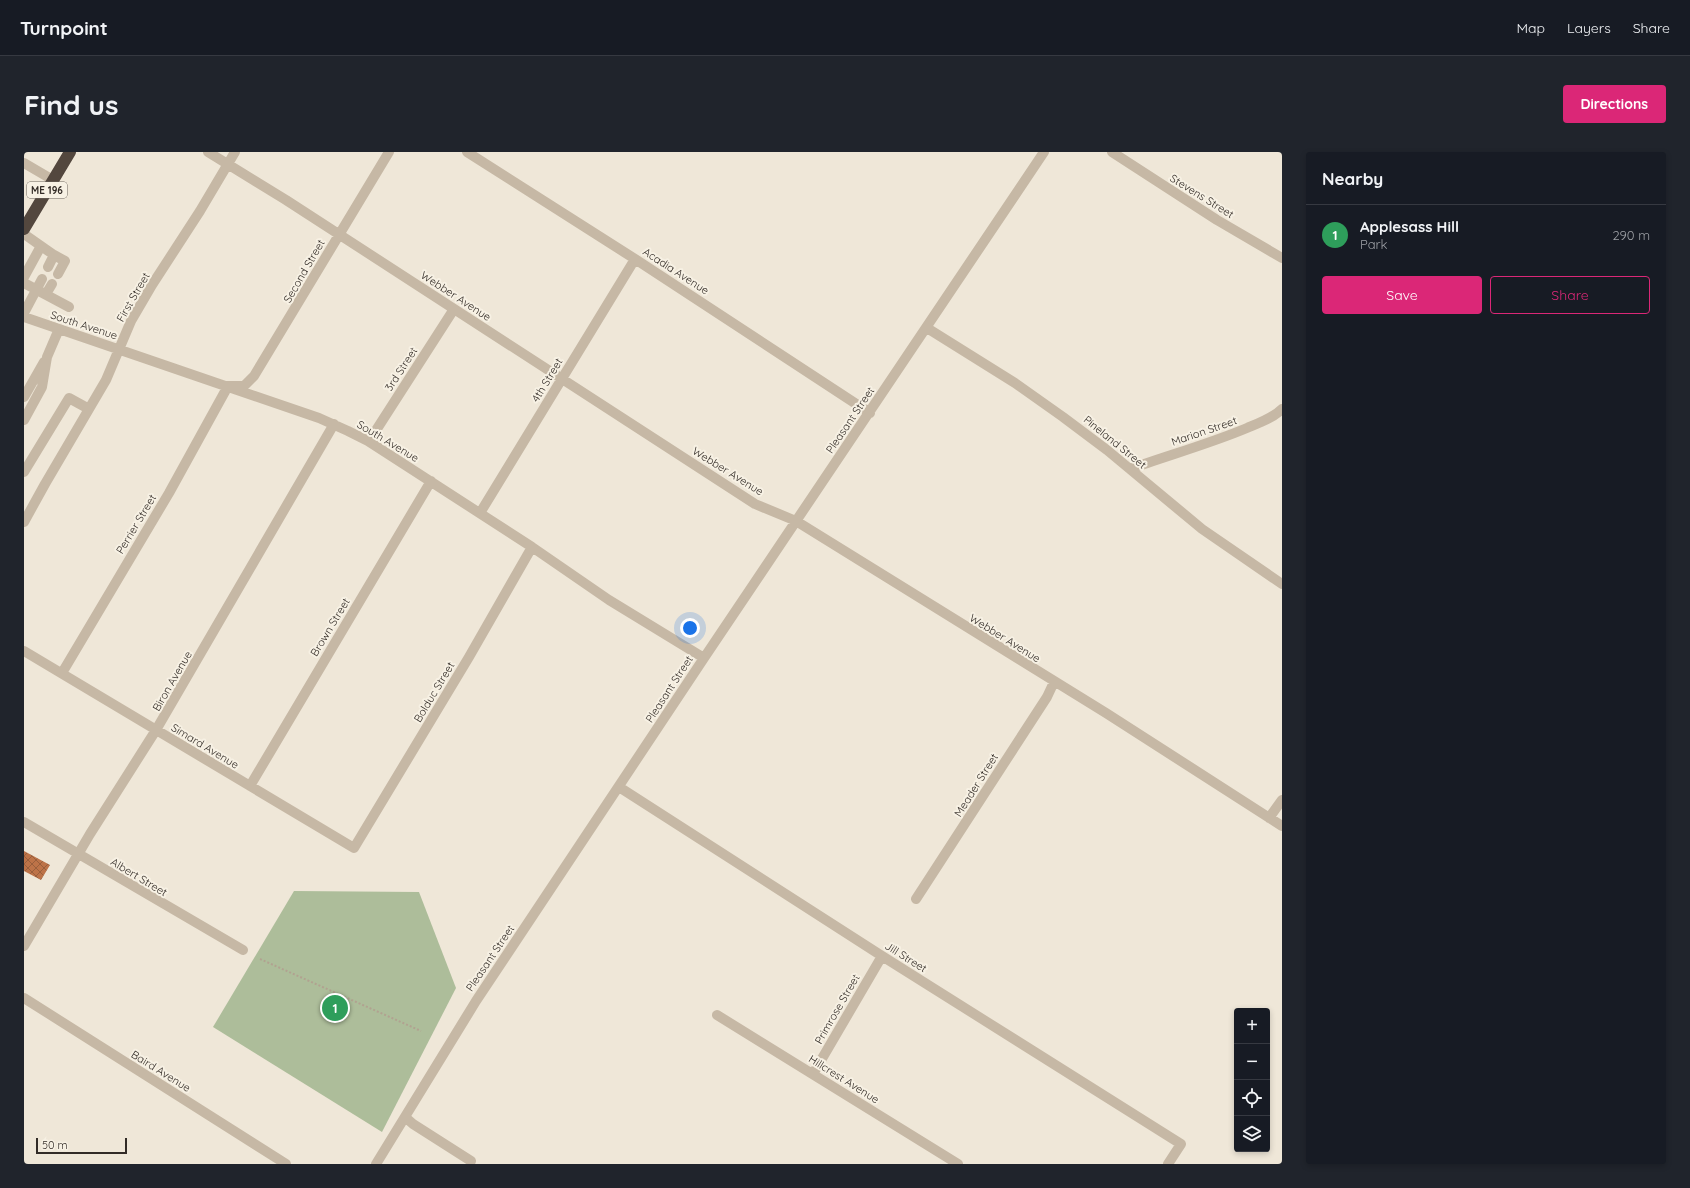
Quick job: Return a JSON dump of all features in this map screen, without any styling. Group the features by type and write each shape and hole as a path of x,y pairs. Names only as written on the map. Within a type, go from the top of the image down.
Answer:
{"highway":[{"name":"ME 196","path":"24,229 70,152"}],"street":[{"name":"Webber Avenue","path":"208,152 755,504 796,521 1282,826"},
{"name":"First Street","path":"25,518 106,380 131,321 235,152"},
{"name":"Second Street","path":"228,386 244,386 254,376 389,152"},
{"name":"Acadia Avenue","path":"467,152 870,412"},
{"name":"Pleasant Street","path":"376,1164 476,1001 796,521 928,328 1044,152"},
{"name":"Stevens Street","path":"1112,152 1217,220 1282,258"},
{"path":"24,163 53,180"},
{"path":"24,234 65,261 58,274"},
{"path":"24,277 41,246"},
{"path":"48,267 54,255"},
{"name":"4th Street","path":"480,513 635,259"},
{"path":"24,313 42,278"},
{"path":"24,283 69,307"},
{"path":"46,294 52,284"},
{"name":"3rd Street","path":"368,441 454,309"},
{"name":"South Avenue","path":"24,318 120,349 334,424 368,441 532,547 609,600 704,658"},
{"name":"Pineland Street","path":"928,328 1015,383 1076,426 1202,529 1282,584"},
{"path":"24,397 47,357 59,329"},
{"path":"24,420 42,387 47,357"},
{"name":"Perrier Street","path":"62,673 169,493 228,386"},
{"path":"24,472 69,398 89,409"},
{"name":"Marion Street","path":"1130,469 1237,432 1262,422 1282,410"},
{"name":"Biron Avenue","path":"24,946 78,854 156,730 334,424"},
{"name":"Brown Street","path":"250,786 431,481"},
{"name":"Bolduc Street","path":"354,848 469,658 532,547"},
{"name":"Simard Avenue","path":"24,651 354,848"},
{"name":"Meader Street","path":"916,899 1047,697 1054,682"},
{"name":"Jill Street","path":"619,788 1181,1144 1168,1164"},
{"path":"1270,818 1282,800"},
{"name":"Albert Street","path":"24,822 243,950"},
{"name":"Primrose Street","path":"813,1074 882,956"},
{"name":"Baird Avenue","path":"24,998 286,1164"},
{"name":"Hillcrest Avenue","path":"717,1015 958,1164"},
{"path":"405,1117 424,1132 471,1161"}],"path":[{"path":"260,959 421,1031"}],"green space":[{"path":"294,891 419,892 456,988 382,1132 213,1027"}],"building":[{"path":"24,851 50,865 41,880 24,871"}],"place":[{"name":"Applesass Hill","path":"335,1008"}]}
